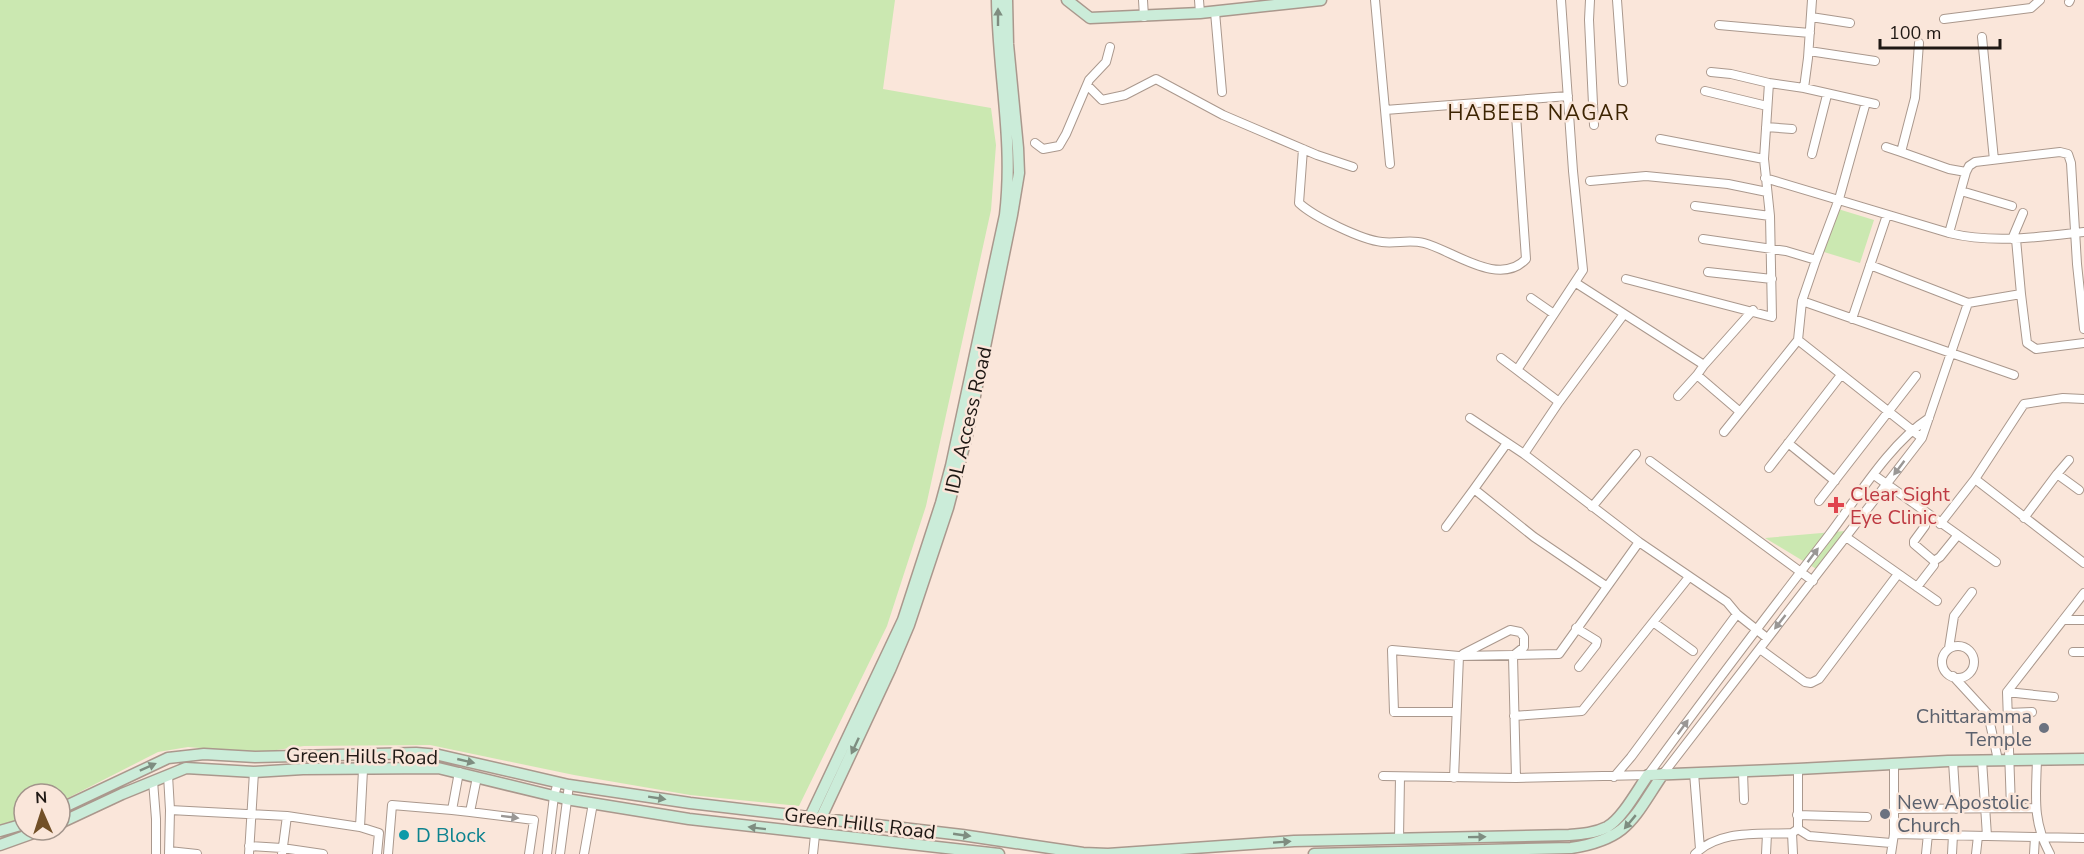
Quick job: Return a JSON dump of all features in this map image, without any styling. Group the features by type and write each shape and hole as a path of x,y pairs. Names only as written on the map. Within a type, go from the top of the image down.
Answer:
{"street":[{"path":"886,670 943,494 1005,215 1009,151 998,44 998,0"},
{"name":"IDL Access Road","path":"815,818 922,591 948,508 967,435 1012,215 1018,172 1018,148 1008,44 1007,0"},
{"path":"1067,0 1090,18 1200,14 1321,0"},
{"path":"1143,0 1144,17"},
{"path":"1199,0 1200,14"},
{"path":"1375,0 1390,164"},
{"path":"1517,370 1583,270 1560,0"},
{"path":"1590,0 1594,125"},
{"path":"1617,0 1623,82"},
{"path":"1804,88 1812,0"},
{"path":"1944,19 2031,8 2040,0"},
{"path":"1215,12 1222,92"},
{"path":"1811,17 1850,23"},
{"path":"1719,25 1810,33"},
{"path":"1982,37 1994,160"},
{"path":"1901,152 1915,98 1919,43"},
{"path":"1035,143 1043,149 1059,146 1087,85 1106,62 1110,47"},
{"path":"1809,51 1875,61"},
{"path":"1711,72 1804,88 1875,104"},
{"path":"1087,85 1102,100 1125,95 1156,79 1223,115 1303,149 1353,167"},
{"path":"1626,279 1753,310 1772,317 1770,216 1764,159 1768,83"},
{"path":"1705,91 1767,106"},
{"path":"1812,154 1827,95"},
{"path":"1385,110 1568,96"},
{"path":"1303,149 1299,203 1308,212 1381,242 1412,240 1426,243 1447,254 1492,270 1509,268 1521,264 1526,259 1515,101"},
{"path":"1724,432 1798,340 1802,301 1839,199 1866,102"},
{"path":"1766,127 1792,129"},
{"path":"1660,139 1764,159"},
{"path":"1886,147 1949,169 1966,172"},
{"path":"1949,233 1966,172 1975,162 2060,152 2068,154 2080,233 2084,329"},
{"path":"1590,181 1646,176 1728,184 1767,192"},
{"path":"1765,178 1971,238 2014,239 2080,233"},
{"path":"1961,191 2012,206"},
{"path":"1695,206 1770,216"},
{"path":"2024,213 2014,239 2027,343 2036,349 2084,344"},
{"path":"1852,319 1887,214"},
{"path":"1703,239 1770,249 1816,260"},
{"path":"1870,265 1968,303 2021,294"},
{"path":"1708,272 1772,279"},
{"path":"1576,283 1704,365"},
{"path":"1531,298 1554,314"},
{"path":"1802,301 2014,375"},
{"path":"1314,854 1512,852 1571,848 1605,840 1619,833 1629,824 1663,774 1922,438 1968,303"},
{"path":"1678,396 1753,310"},
{"path":"1524,454 1624,314"},
{"path":"1798,340 1922,438"},
{"path":"1501,358 1559,402"},
{"path":"1696,375 1739,411"},
{"path":"1769,468 1841,375"},
{"path":"1819,501 1916,376"},
{"path":"1940,524 1975,479 2024,405 2063,398 2084,399"},
{"path":"1470,418 1524,454 1638,542 1727,602 1737,614 1767,638"},
{"path":"1648,775 1874,475 1911,429 1929,418"},
{"path":"1446,527 1507,443"},
{"path":"1788,443 1835,481"},
{"path":"1592,507 1636,454"},
{"path":"2024,518 2069,460"},
{"path":"1650,461 1813,581"},
{"path":"2057,474 2079,490"},
{"path":"1874,475 1956,536 1996,562"},
{"path":"1975,479 2084,563"},
{"path":"1474,489 1534,537 1606,586"},
{"path":"1925,526 1914,544 1934,561 1940,557 1956,536"},
{"path":"1846,537 1937,601"},
{"path":"1455,712 1394,712 1392,650 1459,656 1559,654 1638,542"},
{"path":"1917,587 1934,565"},
{"path":"1760,649 1805,682 1811,683 1819,679 1898,574"},
{"path":"1514,716 1582,711 1689,577"},
{"path":"1972,592 1954,616 1949,648 1943,656 1943,666 1945,671 1953,676 1988,714 2003,760 2011,808"},
{"path":"2003,760 2008,713 2007,692 2084,593"},
{"path":"1614,777 1737,614"},
{"path":"2063,620 2084,620"},
{"path":"1653,622 1693,651"},
{"path":"1572,640 1578,629"},
{"path":"1578,629 1595,640 1597,644 1579,667"},
{"path":"1459,656 1510,630 1520,632 1524,637 1524,647 1513,656"},
{"path":"1949,648 1965,647 1974,660 1967,674 1953,676"},
{"path":"2073,652 2084,652"},
{"path":"1454,778 1459,656"},
{"path":"1513,656 1516,778"},
{"path":"2007,692 2054,697"},
{"path":"2008,713 2032,712"},
{"name":"Green Hills Road","path":"72,803 168,758 204,754 255,757 416,753 462,760 564,783 690,803 962,835 1065,852 1108,854 1294,841 1569,836 1607,827 1617,820 1648,775"},
{"path":"2034,854 2038,838 2037,759"},
{"path":"1383,776 1614,777 1953,761 2084,759"},
{"path":"1976,854 1982,836 1985,809 1982,760"},
{"path":"1953,761 1956,809"},
{"path":"1891,854 1894,834 1894,764"},
{"name":"Green Hills Road","path":"72,816 186,768 254,772 303,769 438,768 566,799 689,819 999,854"},
{"path":"360,827 363,770"},
{"path":"1793,854 1798,770"},
{"path":"254,772 249,850 323,854"},
{"path":"452,810 459,772"},
{"path":"1743,772 1744,800"},
{"path":"1694,773 1697,851 1730,836 1795,831 1809,836 1891,843"},
{"path":"168,775 169,853 197,854"},
{"path":"470,812 477,777"},
{"path":"1399,838 1400,777"},
{"path":"153,781 156,854"},
{"path":"547,854 554,796 564,783"},
{"path":"560,854 566,799 564,783"},
{"path":"94,791 101,803"},
{"path":"584,854 593,803"},
{"path":"388,854 392,805 534,820 529,854"},
{"path":"1894,808 2036,808"},
{"path":"170,810 287,816 360,827 379,833 377,854"},
{"path":"1797,815 1867,817"},
{"path":"282,851 287,816"},
{"path":"1766,854 1767,834"},
{"path":"1894,834 2084,838"},
{"path":"1926,854 1928,834"},
{"path":"813,854 815,835"},
{"path":"1952,854 1953,835"},
{"path":"2038,838 2050,854"}],"green space":[{"path":"0,0 895,0 883,89 991,108 996,145 991,210 926,506 887,626 799,806 690,795 574,775 430,745 304,746 256,753 188,747 158,752 72,796 72,782 12,782 12,822 0,825"},
{"path":"1838,209 1874,220 1860,263 1824,252"},
{"path":"1845,531 1818,570 1765,538"}],"place":[{"name":"Clear Sight Eye Clinic","path":"1836,505"},
{"name":"Chittaramma Temple","path":"2044,728"},
{"name":"New Apostolic Church","path":"1885,814"},
{"name":"D Block","path":"404,835"}],"district":[{"name":"HABEEB NAGAR","path":"1539,113"}]}
